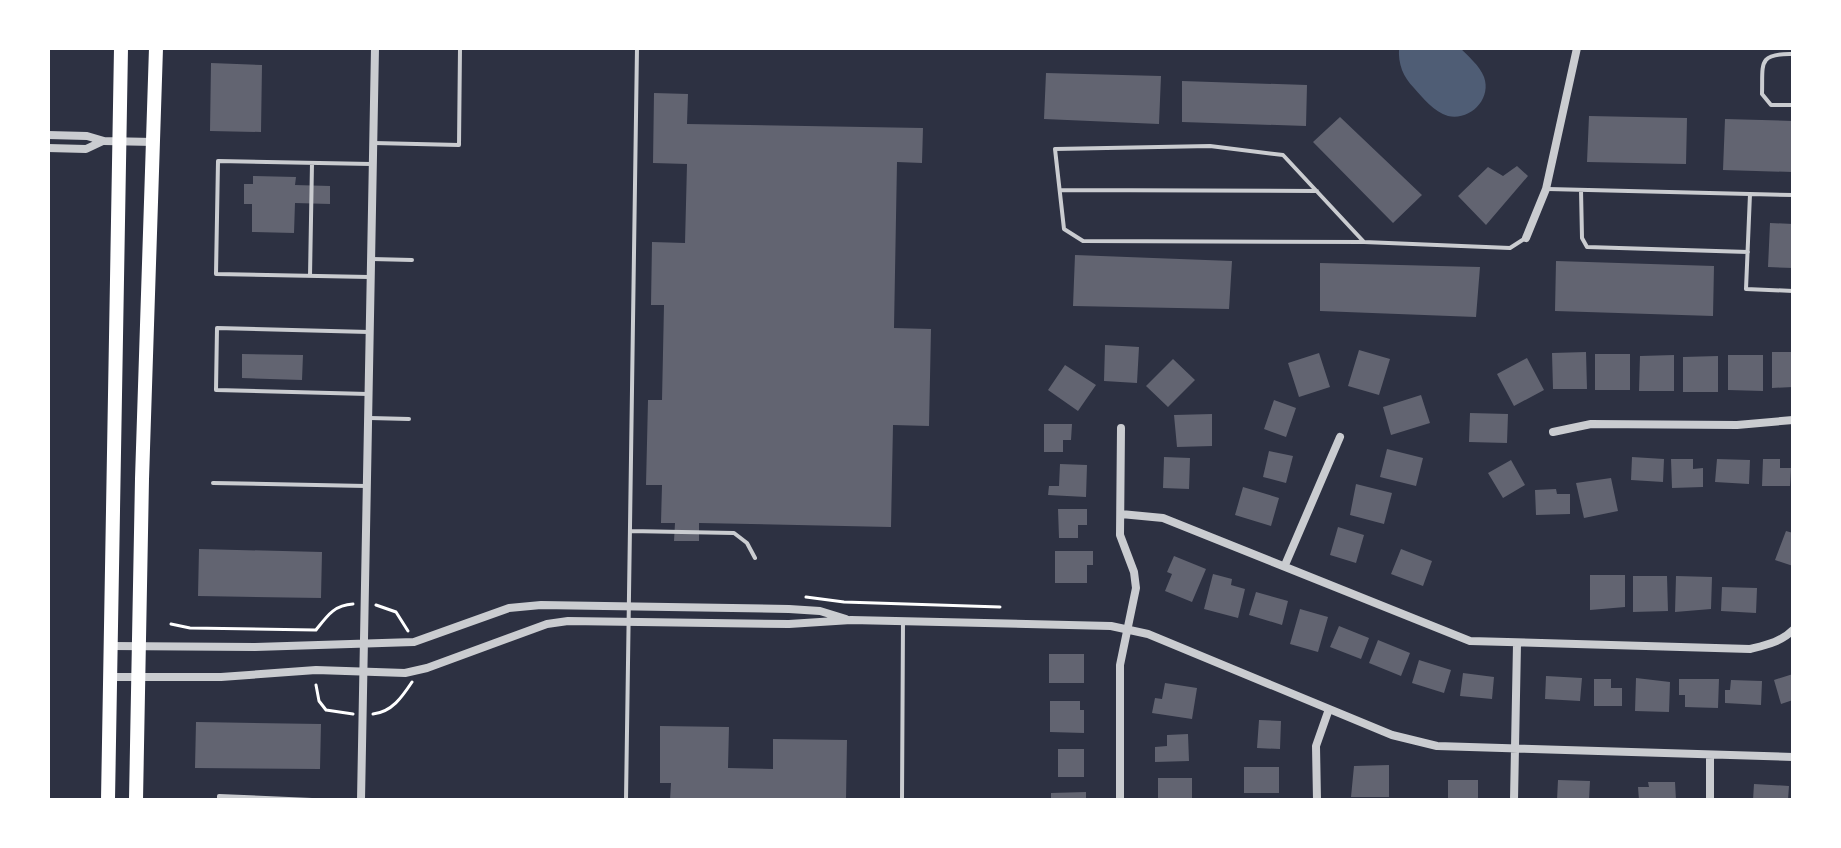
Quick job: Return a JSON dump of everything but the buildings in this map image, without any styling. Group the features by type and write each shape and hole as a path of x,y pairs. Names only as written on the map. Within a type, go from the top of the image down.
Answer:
{"main road":[{"path":"108,800 111,141 121,48"},
{"path":"136,800 142,479 156,48"}],"street":[{"path":"361,800 375,48"},
{"path":"1526,238 1546,189 1577,48"},
{"path":"48,135 155,142"},
{"path":"48,148 86,149 111,141"},
{"path":"1553,432 1591,424 1737,425 1793,420"},
{"path":"1120,800 1120,665 1135,598 1135,580 1120,535 1121,428"},
{"path":"1285,565 1340,437"},
{"path":"1121,514 1163,518 1470,641 1750,649 1768,645 1793,630"},
{"path":"111,646 414,642 509,608 541,605 804,610 851,620"},
{"path":"110,677 244,676 316,670 405,673 427,668 547,624 568,621 789,624 851,620 1096,624 1148,634 1392,735 1437,746 1793,757"},
{"path":"1514,800 1517,644"},
{"path":"1317,800 1316,746 1329,709"},
{"path":"1710,756 1710,800"}],"lane":[{"path":"372,143 459,145 460,48"},
{"path":"626,800 637,48"},
{"path":"1793,54 1774,54 1766,58 1763,63 1762,94 1771,105 1793,105"},
{"path":"1364,242 1283,155 1210,146 1055,149 1064,229 1083,241 1364,242 1510,248 1526,238"},
{"path":"369,277 216,274 218,161 371,164"},
{"path":"310,276 312,163"},
{"path":"1546,189 1793,195"},
{"path":"1060,190 1317,191"},
{"path":"1581,190 1582,238 1587,247 1748,252"},
{"path":"1750,194 1746,289 1793,291"},
{"path":"370,259 412,260"},
{"path":"368,394 216,390 217,328 369,332"},
{"path":"367,418 409,419"},
{"path":"213,483 366,486"},
{"path":"629,531 734,533 747,543 755,558"},
{"path":"902,800 903,621"},
{"path":"219,800 219,796 312,800"}],"path":[{"path":"171,624 190,628 316,630 316,638"}],"water":[{"path":"1399,48 1460,48 1484,77 1486,85 1482,100 1471,112 1456,117 1438,111 1407,79 1400,65"}]}
